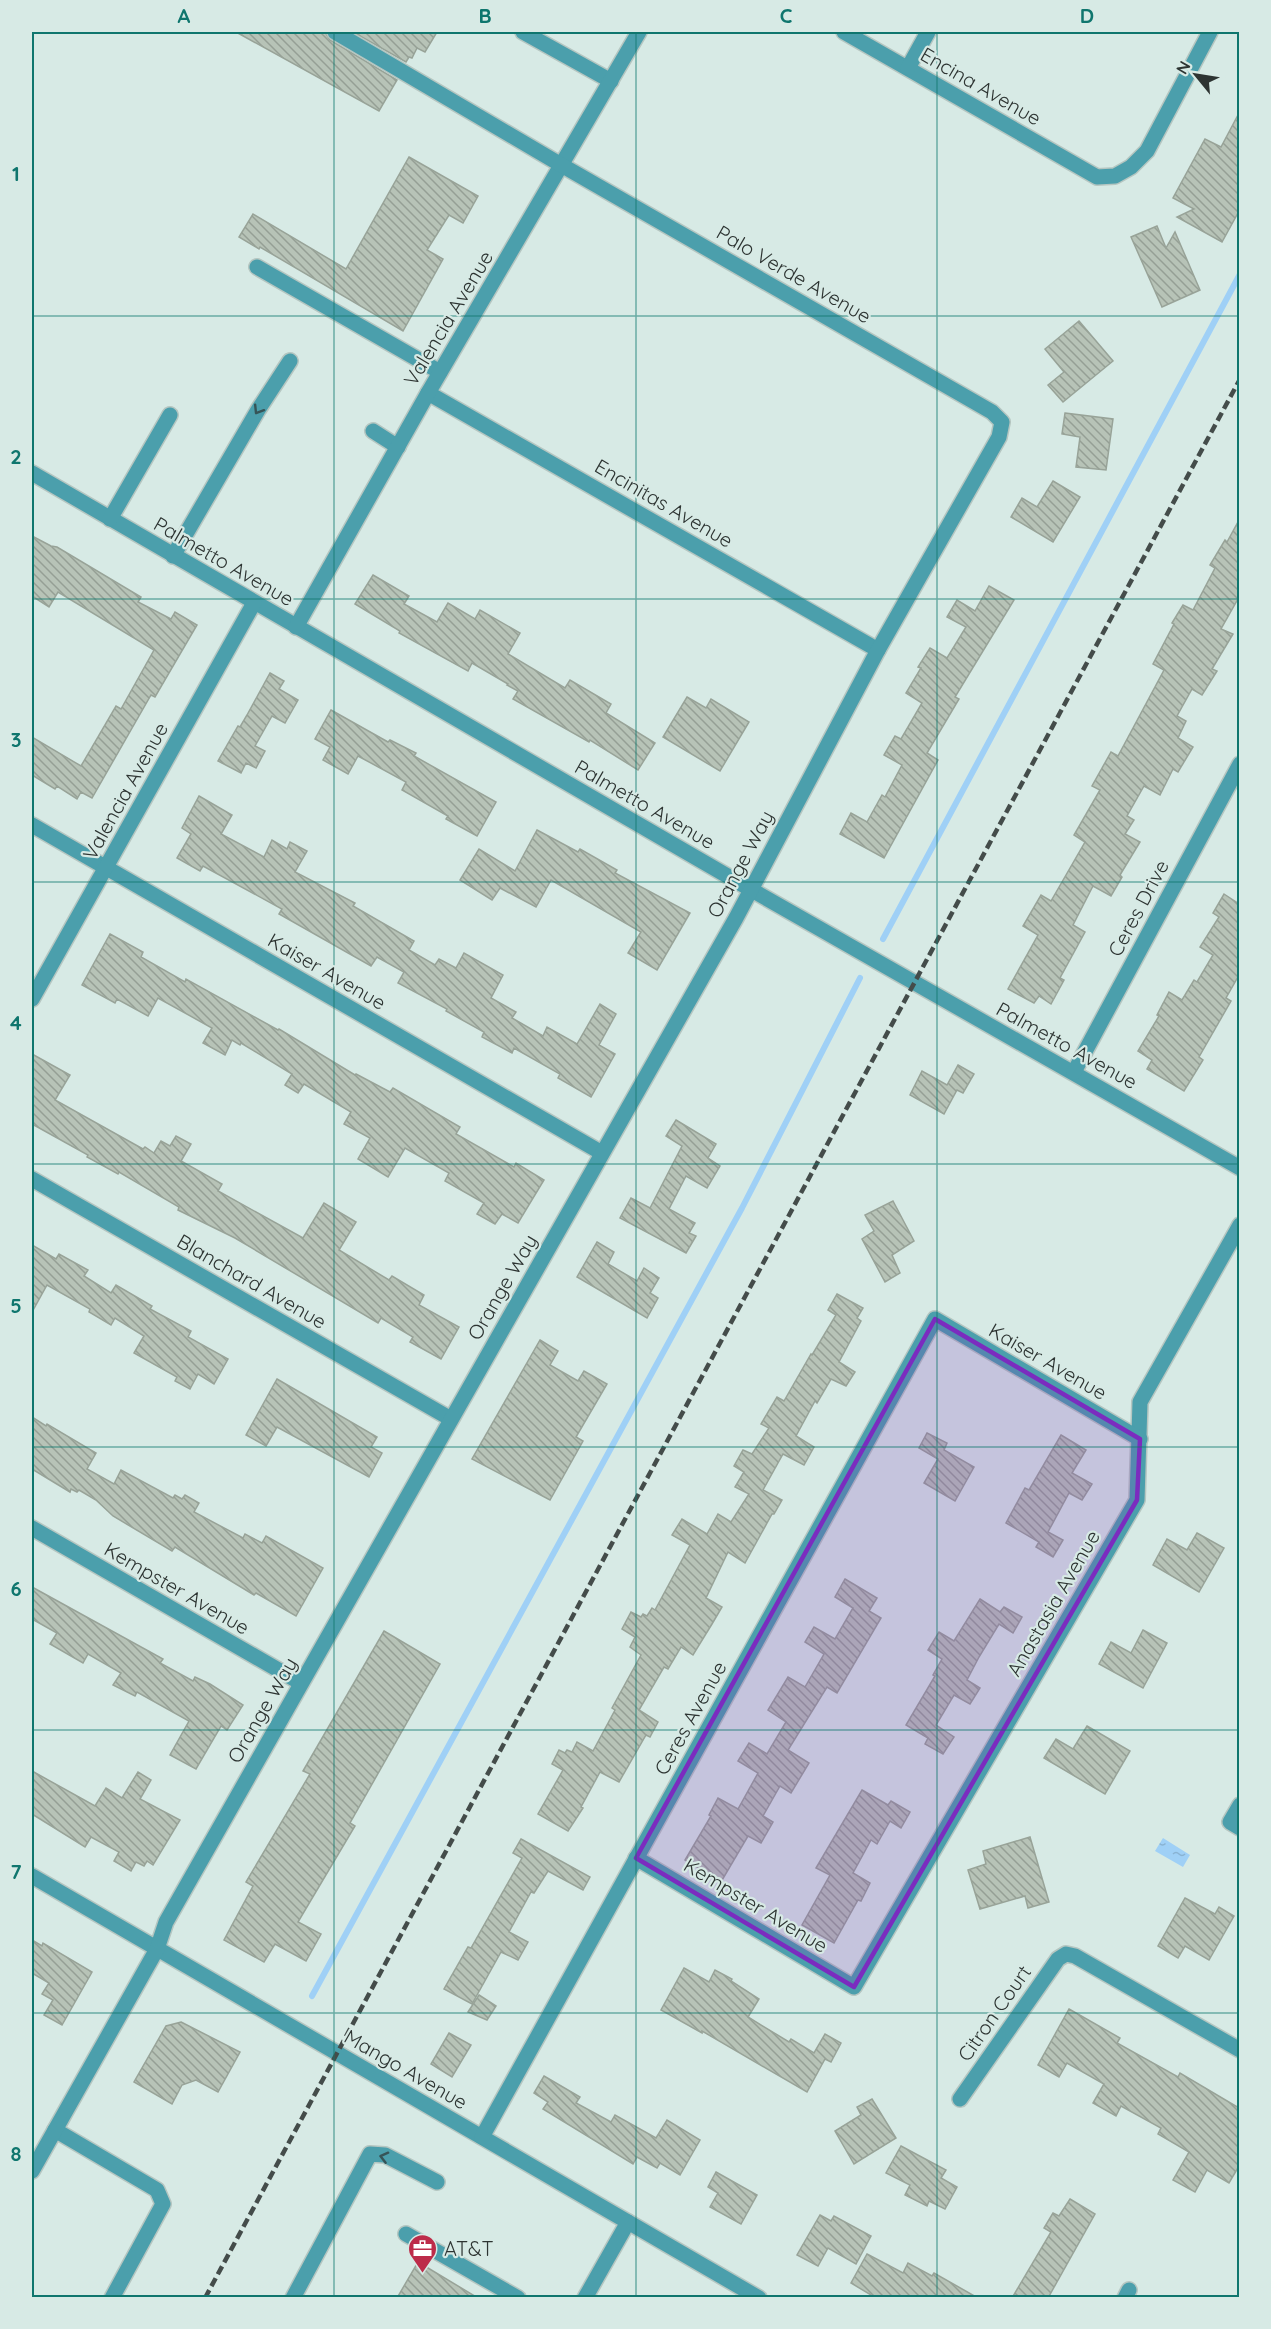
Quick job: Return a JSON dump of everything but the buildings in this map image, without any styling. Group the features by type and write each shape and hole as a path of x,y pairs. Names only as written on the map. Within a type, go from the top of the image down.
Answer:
{"street":[{"name":"Palo Verde Avenue","path":"335,32 563,166 982,406 1002,422"},
{"path":"523,32 611,81"},
{"name":"Valencia Avenue","path":"296,627 440,372 563,166 639,32"},
{"name":"Encina Avenue","path":"844,32 1097,177 1115,176 1131,167 1147,150 1210,32"},
{"path":"908,68 928,32"},
{"path":"257,267 440,372"},
{"path":"173,556 258,410 290,362"},
{"name":"Encinitas Avenue","path":"428,393 878,650"},
{"path":"110,519 170,415"},
{"name":"Orange Way","path":"32,2171 158,1949 166,1922 736,918 878,650 999,437 1002,422"},
{"path":"373,431 398,447"},
{"name":"Palmetto Avenue","path":"32,473 750,889 1239,1168"},
{"name":"Valencia Avenue","path":"32,999 254,603"},
{"name":"Ceres Drive","path":"1074,1072 1239,764"},
{"name":"Kaiser Avenue","path":"32,825 602,1153"},
{"name":"Blanchard Avenue","path":"32,1179 451,1419"},
{"name":"Anastasia Avenue","path":"854,1987 1137,1500 1140,1402 1239,1225"},
{"name":"Kaiser Avenue","path":"935,1319 1140,1438"},
{"name":"Ceres Avenue","path":"482,2137 935,1319"},
{"name":"Kempster Avenue","path":"32,1528 301,1683"},
{"path":"1239,1805 1230,1822 1239,1828"},
{"name":"Kempster Avenue","path":"636,1858 854,1987"},
{"name":"Mango Avenue","path":"32,1876 759,2298"},
{"name":"Citron Court","path":"960,2099 1058,1959 1066,1954 1075,1956 1239,2050"},
{"path":"55,2130 157,2190 163,2204 112,2298"},
{"path":"293,2298 370,2154 385,2155 437,2182"},
{"path":"585,2298 628,2222"},
{"path":"406,2234 518,2298"}],"highlighted area":[{"path":"935,1319 1140,1439 1137,1500 854,1987 636,1858"}],"water":[{"path":"1163,1838 1190,1855 1183,1867 1155,1851"}],"waterway":[{"path":"883,939 1240,274"},
{"path":"312,1996 742,1208 860,978"}],"railway":[{"path":"205,2298 1240,379"}],"place":[{"name":"AT&T","path":"423,2274"}]}
